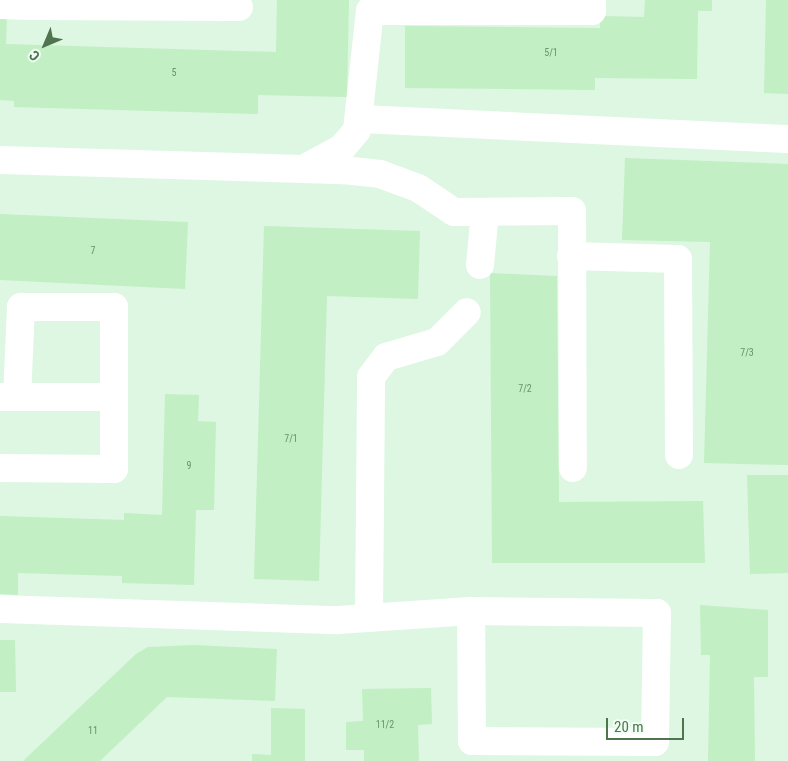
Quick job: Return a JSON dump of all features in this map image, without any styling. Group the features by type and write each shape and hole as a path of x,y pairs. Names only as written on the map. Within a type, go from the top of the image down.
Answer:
{"lane":[{"path":"302,169 342,148 361,119 370,6 592,11 592,0"},
{"path":"0,5 31,3 239,7"},
{"path":"361,119 788,139"},
{"path":"0,160 302,169 380,174 418,188 454,212 572,211 573,468"},
{"path":"480,264 485,212"},
{"path":"571,256 678,259 679,455"},
{"path":"0,468 114,469 114,307 20,307 8,397 113,397"},
{"path":"369,618 372,377 386,356 437,342 467,312"},
{"path":"0,609 369,618 470,611 657,613 655,742 472,741 470,611"}],"shaded area":[{"path":"0,0 788,0 788,761 0,761"}],"building":[{"path":"277,0 349,0 347,97 258,95 258,114 14,107 14,101 0,100 0,16 7,16 6,44 276,52"},
{"path":"645,0 712,0 712,11 698,11 697,79 595,78 595,90 405,88 405,26 600,28 600,16 644,17"},
{"path":"766,0 788,0 788,94 764,93"},
{"path":"625,158 788,164 788,465 704,463 710,242 622,240"},
{"path":"0,214 188,222 185,289 0,280"},
{"path":"264,226 420,231 418,299 327,296 319,581 254,579"},
{"path":"490,273 557,276 559,502 703,501 705,563 492,563"},
{"path":"165,394 199,395 198,421 216,422 214,510 196,510 194,585 122,583 122,576 18,573 18,595 0,594 0,516 124,520 124,513 162,515"},
{"path":"747,475 788,475 788,573 750,574"},
{"path":"700,605 768,610 768,677 754,677 755,761 708,761 710,655 701,655"},
{"path":"0,640 15,640 16,692 0,692"},
{"path":"194,645 277,649 275,701 167,697 100,761 23,761 136,654 148,647"},
{"path":"431,688 432,724 418,725 419,761 364,761 364,750 346,750 346,722 363,721 362,689"},
{"path":"271,708 305,709 305,761 252,761 252,754 271,755"}]}
